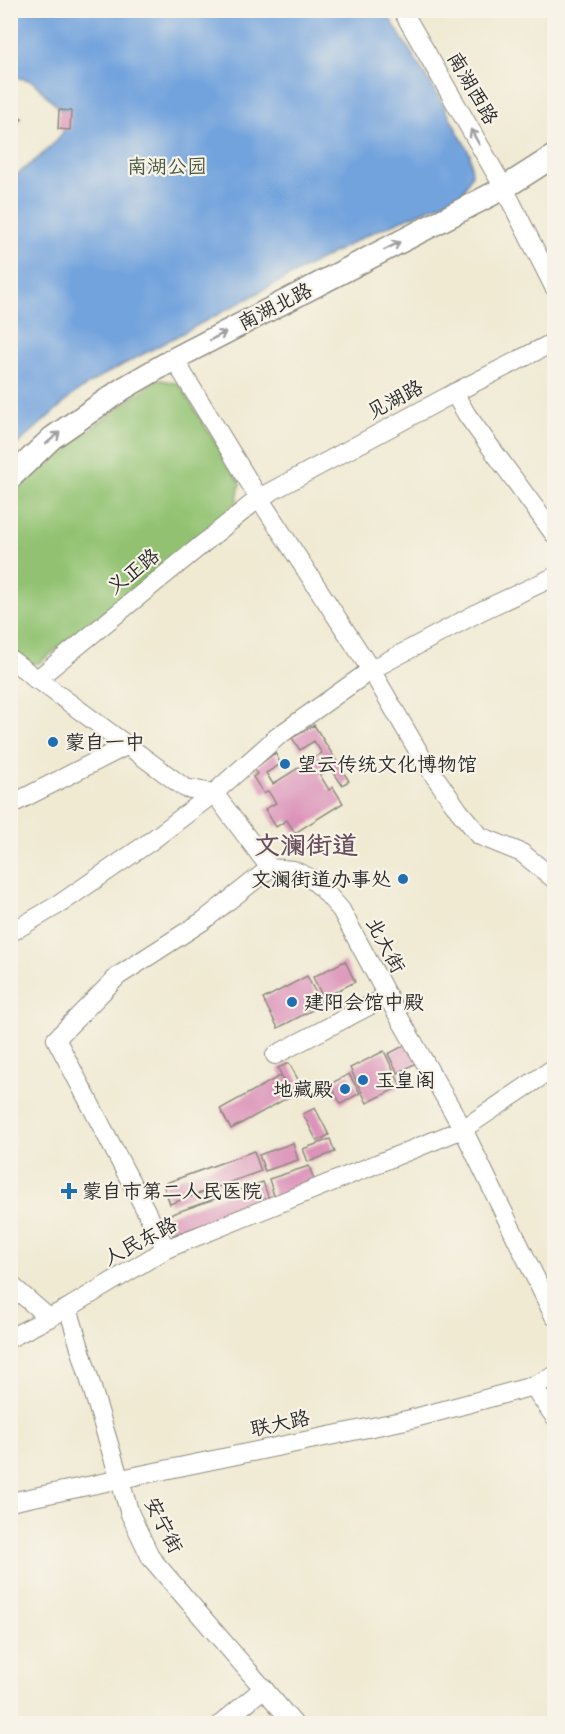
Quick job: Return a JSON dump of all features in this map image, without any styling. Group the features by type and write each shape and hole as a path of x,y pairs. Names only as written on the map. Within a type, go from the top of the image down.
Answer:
{"main road":[{"name":"南湖北路","path":"10,478 52,438 124,388 174,359 504,188 555,156"}],"street":[{"name":"南湖西路","path":"402,10 504,188 555,287"},
{"name":"见湖路","path":"259,498 454,393 555,342"},
{"path":"174,359 259,498 371,670 424,761 459,811 480,836 522,854 555,879"},
{"path":"454,393 467,415 555,534"},
{"name":"义正路","path":"36,680 259,498"},
{"path":"10,933 61,903 151,842 214,793 277,737 371,670 482,611 555,577"},
{"path":"10,659 185,788 214,793 270,868 203,921 118,975 56,1039 166,1249"},
{"path":"10,805 126,746"},
{"name":"北大街","path":"270,868 293,870 310,878 341,910 463,1129 555,1316"},
{"path":"275,1055 388,996"},
{"name":"人民东路","path":"10,1338 68,1308 166,1249 463,1129 555,1068"},
{"path":"10,1284 49,1318"},
{"name":"安宁街","path":"68,1308 130,1514 151,1558 294,1724"},
{"name":"联大路","path":"10,1502 411,1419 533,1386 555,1376"},
{"path":"533,1386 555,1416"},
{"path":"220,1724 264,1688"}],"green space":[{"path":"157,379 179,384 240,483 236,507 39,663 24,664 11,651 11,496 49,461"}],"water":[{"name":"南湖公园","path":"11,11 385,11 437,94 470,154 472,174 463,192 456,198 369,234 100,377 75,393 11,450 11,179 53,144 66,127 69,118 32,81 11,76"}],"building":[{"path":"10,104 22,119 10,127"},
{"path":"59,110 71,111 70,130 58,129"},
{"path":"314,725 349,781 342,785 331,768 320,775 329,790 333,787 343,803 295,833 287,820 276,827 265,809 276,803 268,791 264,794 253,777 257,774 254,769 275,753 281,764 266,773 273,784 322,753 314,741 300,750 292,738"},
{"path":"345,961 355,982 323,998 313,977"},
{"name":"建阳会馆中殿","path":"307,976 322,1005 278,1028 263,999"},
{"path":"409,1043 418,1062 398,1073 388,1054"},
{"path":"384,1051 401,1086 367,1103 350,1068"},
{"path":"289,1063 301,1085 289,1091 278,1068"},
{"name":"地藏殿","path":"349,1074 360,1093 341,1104 330,1084"},
{"path":"280,1076 291,1096 231,1129 220,1109"},
{"path":"315,1108 329,1135 317,1141 303,1114"},
{"path":"330,1139 335,1152 308,1162 303,1149"},
{"path":"293,1143 298,1160 265,1171 259,1155"},
{"path":"254,1151 261,1171 170,1204 163,1184"},
{"path":"309,1166 316,1185 275,1199 269,1179"},
{"path":"263,1182 270,1202 173,1235 166,1216"}],"place":[{"name":"蒙自一中","path":"53,742"},
{"name":"望云传统文化博物馆","path":"285,764"},
{"name":"文澜街道办事处","path":"403,879"},
{"name":"建阳会馆中殿","path":"292,1002"},
{"name":"玉皇阁","path":"363,1080"},
{"name":"地藏殿","path":"345,1089"},
{"name":"蒙自市第二人民医院","path":"69,1191"}],"district":[{"name":"文澜街道","path":"306,845"}]}
